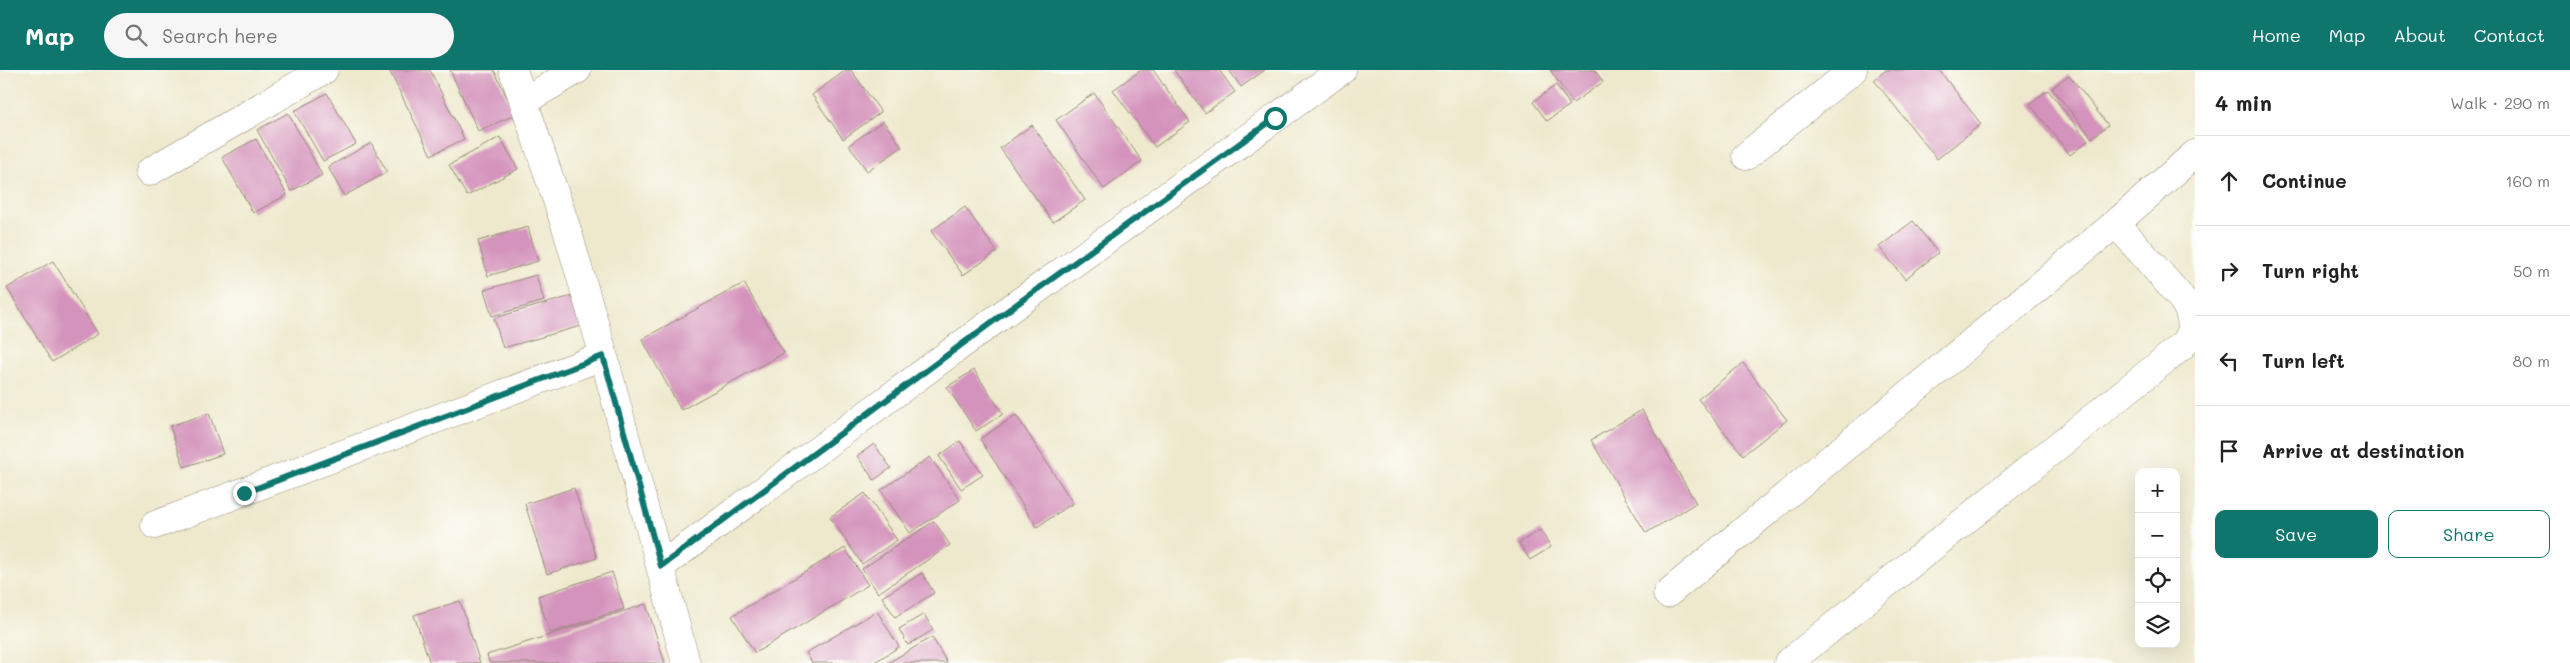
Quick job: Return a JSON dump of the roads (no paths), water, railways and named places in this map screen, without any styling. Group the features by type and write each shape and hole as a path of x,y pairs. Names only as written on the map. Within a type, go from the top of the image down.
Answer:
{"street":[{"path":"149,172 324,70"},
{"path":"513,70 567,230 661,566 686,663"},
{"path":"524,101 577,70"},
{"path":"661,566 1003,314 1342,70"},
{"path":"1746,156 1854,70"},
{"path":"1668,594 2116,222 2195,154"},
{"path":"1788,663 2182,346 2189,337 2193,320 2190,311 2116,222"},
{"path":"155,525 603,356"}]}
